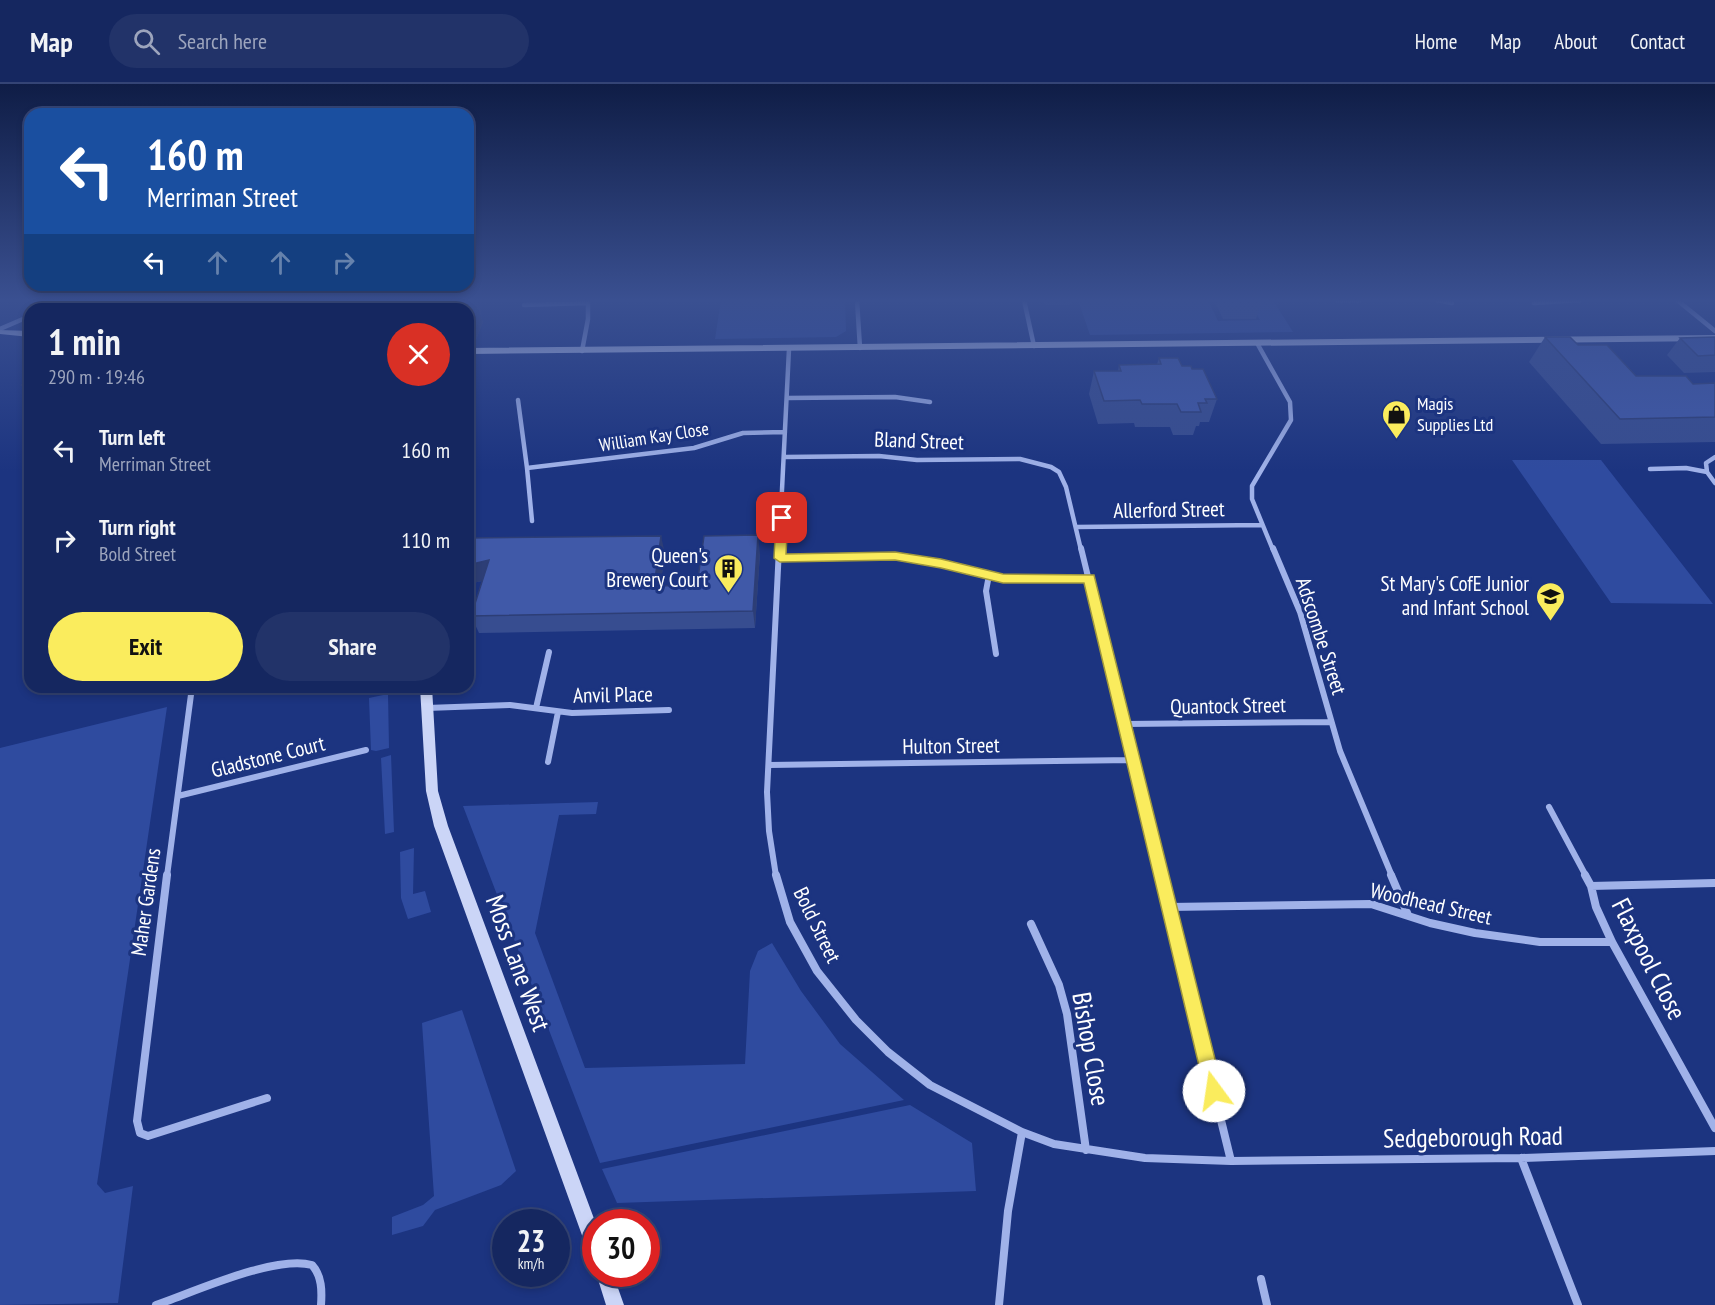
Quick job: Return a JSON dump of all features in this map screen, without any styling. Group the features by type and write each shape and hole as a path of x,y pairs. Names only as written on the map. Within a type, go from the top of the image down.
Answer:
{"street":[{"name":"Bold Street","path":"789,357 769,765 769,831 777,882 790,922 817,971 856,1020 888,1052 930,1085 1022,1132 1054,1144 1145,1158 1231,1161"},
{"name":"Adscombe Street","path":"1265,357 1290,402 1292,412 1291,420 1252,486 1252,499 1300,612 1340,751 1407,915"},
{"path":"787,398 896,397 930,402"},
{"path":"518,400 532,521"},
{"name":"William Kay Close","path":"527,468 694,448 743,433 785,432"},
{"name":"Bland Street","path":"784,457 879,456 917,460 1020,459 1051,467 1059,472 1066,487 1076,527"},
{"path":"1714,481 1707,472 1706,463 1715,457"},
{"path":"1650,469 1686,468 1707,472"},
{"name":"Allerford Street","path":"1076,527 1262,525"},
{"path":"1076,527 1231,1161"},
{"path":"780,558 895,556 1020,580 1089,578"},
{"path":"989,575 986,591 996,654"},
{"name":"Anvil Place","path":"536,708 549,652"},
{"name":"Maher Gardens","path":"191,693 152,985 137,1121 140,1133 148,1136 267,1098"},
{"name":"Moss Lane West","path":"426,693 432,791 441,826 582,1211"},
{"name":"Anvil Place","path":"426,708 510,705 558,712 669,710"},
{"name":"Anvil Place","path":"548,762 558,712"},
{"name":"Quantock Street","path":"1125,724 1331,722"},
{"name":"Gladstone Court","path":"178,796 366,750"},
{"name":"Hulton Street","path":"769,765 1133,760"},
{"name":"Flaxpool Close","path":"1549,807 1591,886 1596,907 1612,942 1715,1128"},
{"path":"1591,886 1715,883"},
{"name":"Woodhead Street","path":"1169,907 1371,904 1452,928 1518,939 1540,942 1612,942"},
{"name":"Bishop Close","path":"1031,924 1059,985 1067,1014 1086,1150"},
{"path":"999,1305 1008,1211 1022,1132"},
{"name":"Sedgeborough Road","path":"1231,1161 1521,1158 1715,1151"},
{"path":"1521,1158 1578,1305"},
{"path":"156,1305 273,1265 302,1261 312,1265 320,1278 321,1305"},
{"path":"1260,1280 1267,1305"},
{"path":"609,1287 615,1305"}],"shaded area":[{"path":"1512,460 1601,460 1713,604 1611,603"},
{"path":"388,694 389,748 371,750 369,698"},
{"path":"167,707 97,1184 105,1193 133,1186 118,1303 0,1305 0,748"},
{"path":"391,755 394,832 385,834 381,758"},
{"path":"598,802 596,814 559,815 535,933 585,1068 745,1064 750,971 758,951 772,943 801,991 840,1044 904,1100 600,1163 463,806"},
{"path":"414,848 413,894 425,891 431,912 408,919 401,898 400,852"},
{"path":"462,1010 516,1171 501,1185 435,1210 423,1226 392,1235 392,1217 423,1205 434,1196 422,1023"},
{"path":"910,1105 972,1143 976,1191 617,1203 602,1169"}],"building":[{"path":"1563,357 1618,357 1636,376 1686,376 1693,384 1715,383 1715,417 1620,419"},
{"path":"1159,358 1178,358 1182,366 1203,369 1217,399 1205,399 1207,403 1198,403 1201,412 1181,412 1177,404 1142,404 1140,400 1104,401 1094,371 1121,371 1119,365 1161,364"},
{"path":"758,535 753,611 474,616 474,607 489,560 474,564 474,538 661,536 654,586 697,585 704,536"}],"place":[{"name":"Magis Supplies Ltd","path":"1396,440"},
{"name":"Queen's Brewery Court","path":"729,594"},
{"name":"St Mary's CofE Junior and Infant School","path":"1550,622"}],"route":[{"path":"782,518 780,558 895,556 920,559 1003,579 1089,578 1214,1091"}]}
